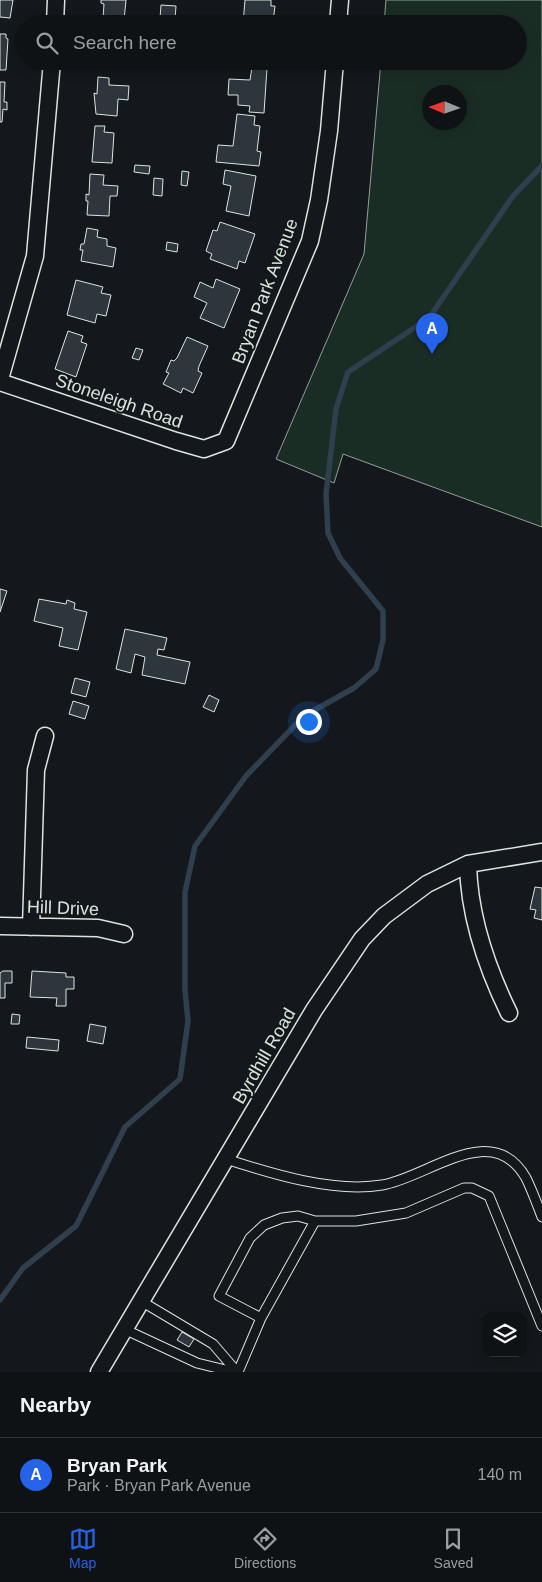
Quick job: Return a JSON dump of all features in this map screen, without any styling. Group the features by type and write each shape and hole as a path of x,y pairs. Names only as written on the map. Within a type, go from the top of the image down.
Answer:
{"street":[{"path":"55,15 56,0"},
{"path":"339,15 340,0"},
{"path":"0,381 35,256 51,70"},
{"name":"Bryan Park Avenue","path":"226,441 310,241 319,200 329,131 334,70"},
{"name":"Stoneleigh Road","path":"0,381 204,449 226,441"},
{"path":"31,927 36,770 45,736"},
{"name":"Byrdhill Road","path":"99,1372 314,1010 362,940 384,916 414,892 468,864 542,852"},
{"path":"468,864 468,882 482,944 497,989 509,1013"},
{"name":"Hill Drive","path":"0,926 98,928 124,934"}],"lane":[{"path":"226,1159 278,1176 355,1187 382,1185 406,1180 458,1155 477,1151 494,1153 513,1162 520,1170 526,1178 542,1217"},
{"path":"261,1318 219,1296 250,1238 264,1225 282,1218 298,1216 315,1221 356,1221 406,1213 464,1188 472,1188 482,1190 493,1203 542,1326"},
{"path":"236,1372 261,1318 315,1221"},
{"path":"141,1301 213,1344 236,1372"},
{"path":"124,1329 197,1364 236,1372"}],"green space":[{"path":"386,0 542,0 542,527 343,454 334,483 276,459 364,254 380,70 527,70 527,15 385,15"}],"building":[{"path":"0,0 13,0 10,18 0,17"},
{"path":"101,0 126,0 124,15 103,15 104,4 101,3"},
{"path":"245,0 271,0 271,6 275,6 274,15 244,15"},
{"path":"161,5 176,6 175,15 160,15"},
{"path":"0,34 6,34 8,39 6,70 0,70"},
{"path":"252,70 267,70 264,113 249,112 250,106 238,105 238,95 228,95 229,79 250,80"},
{"path":"98,77 109,78 109,85 129,86 128,100 118,99 117,116 96,114 94,93 97,94"},
{"path":"0,82 5,82 4,102 7,102 7,110 3,109 2,122 0,122"},
{"path":"237,114 255,116 254,125 260,126 257,151 261,152 259,166 216,162 218,145 233,146"},
{"path":"95,126 105,126 104,132 114,133 112,163 92,162"},
{"path":"135,165 150,166 149,174 134,172"},
{"path":"225,170 256,176 249,216 226,211 231,186 223,184"},
{"path":"182,171 189,172 187,186 181,185"},
{"path":"90,174 104,175 103,185 118,186 117,196 110,196 109,216 87,215 88,201 86,201 86,194 89,195"},
{"path":"154,178 163,179 162,196 153,195"},
{"path":"220,222 255,234 245,263 239,261 237,269 210,259 212,254 206,251 213,230 217,231"},
{"path":"87,228 98,230 97,237 107,239 107,246 116,248 113,267 81,261 83,250 80,250 81,244 84,244"},
{"path":"167,242 178,244 177,252 166,250"},
{"path":"216,279 240,289 224,328 200,318 207,303 194,297 200,282 213,288"},
{"path":"76,280 103,287 101,293 111,295 106,316 97,314 95,323 67,315"},
{"path":"68,331 83,336 81,342 87,344 76,377 55,369"},
{"path":"187,337 208,346 199,366 198,371 202,373 193,393 183,388 181,393 163,384 169,373 166,372 171,360 174,361 177,358"},
{"path":"136,348 143,350 139,360 132,358"},
{"path":"0,589 7,591 0,612"},
{"path":"39,599 66,604 67,600 75,603 74,609 87,612 78,650 59,646 63,628 34,621"},
{"path":"125,629 167,638 164,650 158,649 157,655 190,662 185,684 142,675 145,657 135,654 131,673 116,669"},
{"path":"75,678 90,682 86,697 71,693"},
{"path":"209,695 219,700 214,712 203,707"},
{"path":"73,701 89,706 85,719 69,714"},
{"path":"535,887 542,888 542,920 534,918 536,910 530,909"},
{"path":"12,971 12,983 5,983 5,998 0,998 0,973"},
{"path":"32,971 66,973 66,977 74,977 74,989 66,989 66,1006 56,1006 57,998 30,997"},
{"path":"12,1014 20,1015 19,1024 11,1024"},
{"path":"90,1024 106,1027 103,1044 87,1041"},
{"path":"27,1037 59,1040 58,1051 26,1048"},
{"path":"182,1332 194,1339 189,1347 177,1340"}],"waterway":[{"path":"0,1300 23,1268 76,1226 125,1127 180,1079 188,1021 185,990 185,892 195,846 246,776 304,716 354,688 376,669 383,640 383,611 340,558 328,533 326,494 336,409 348,372 429,318 513,196 542,166"}],"place":[{"name":"Bryan Park","path":"432,354"}]}
